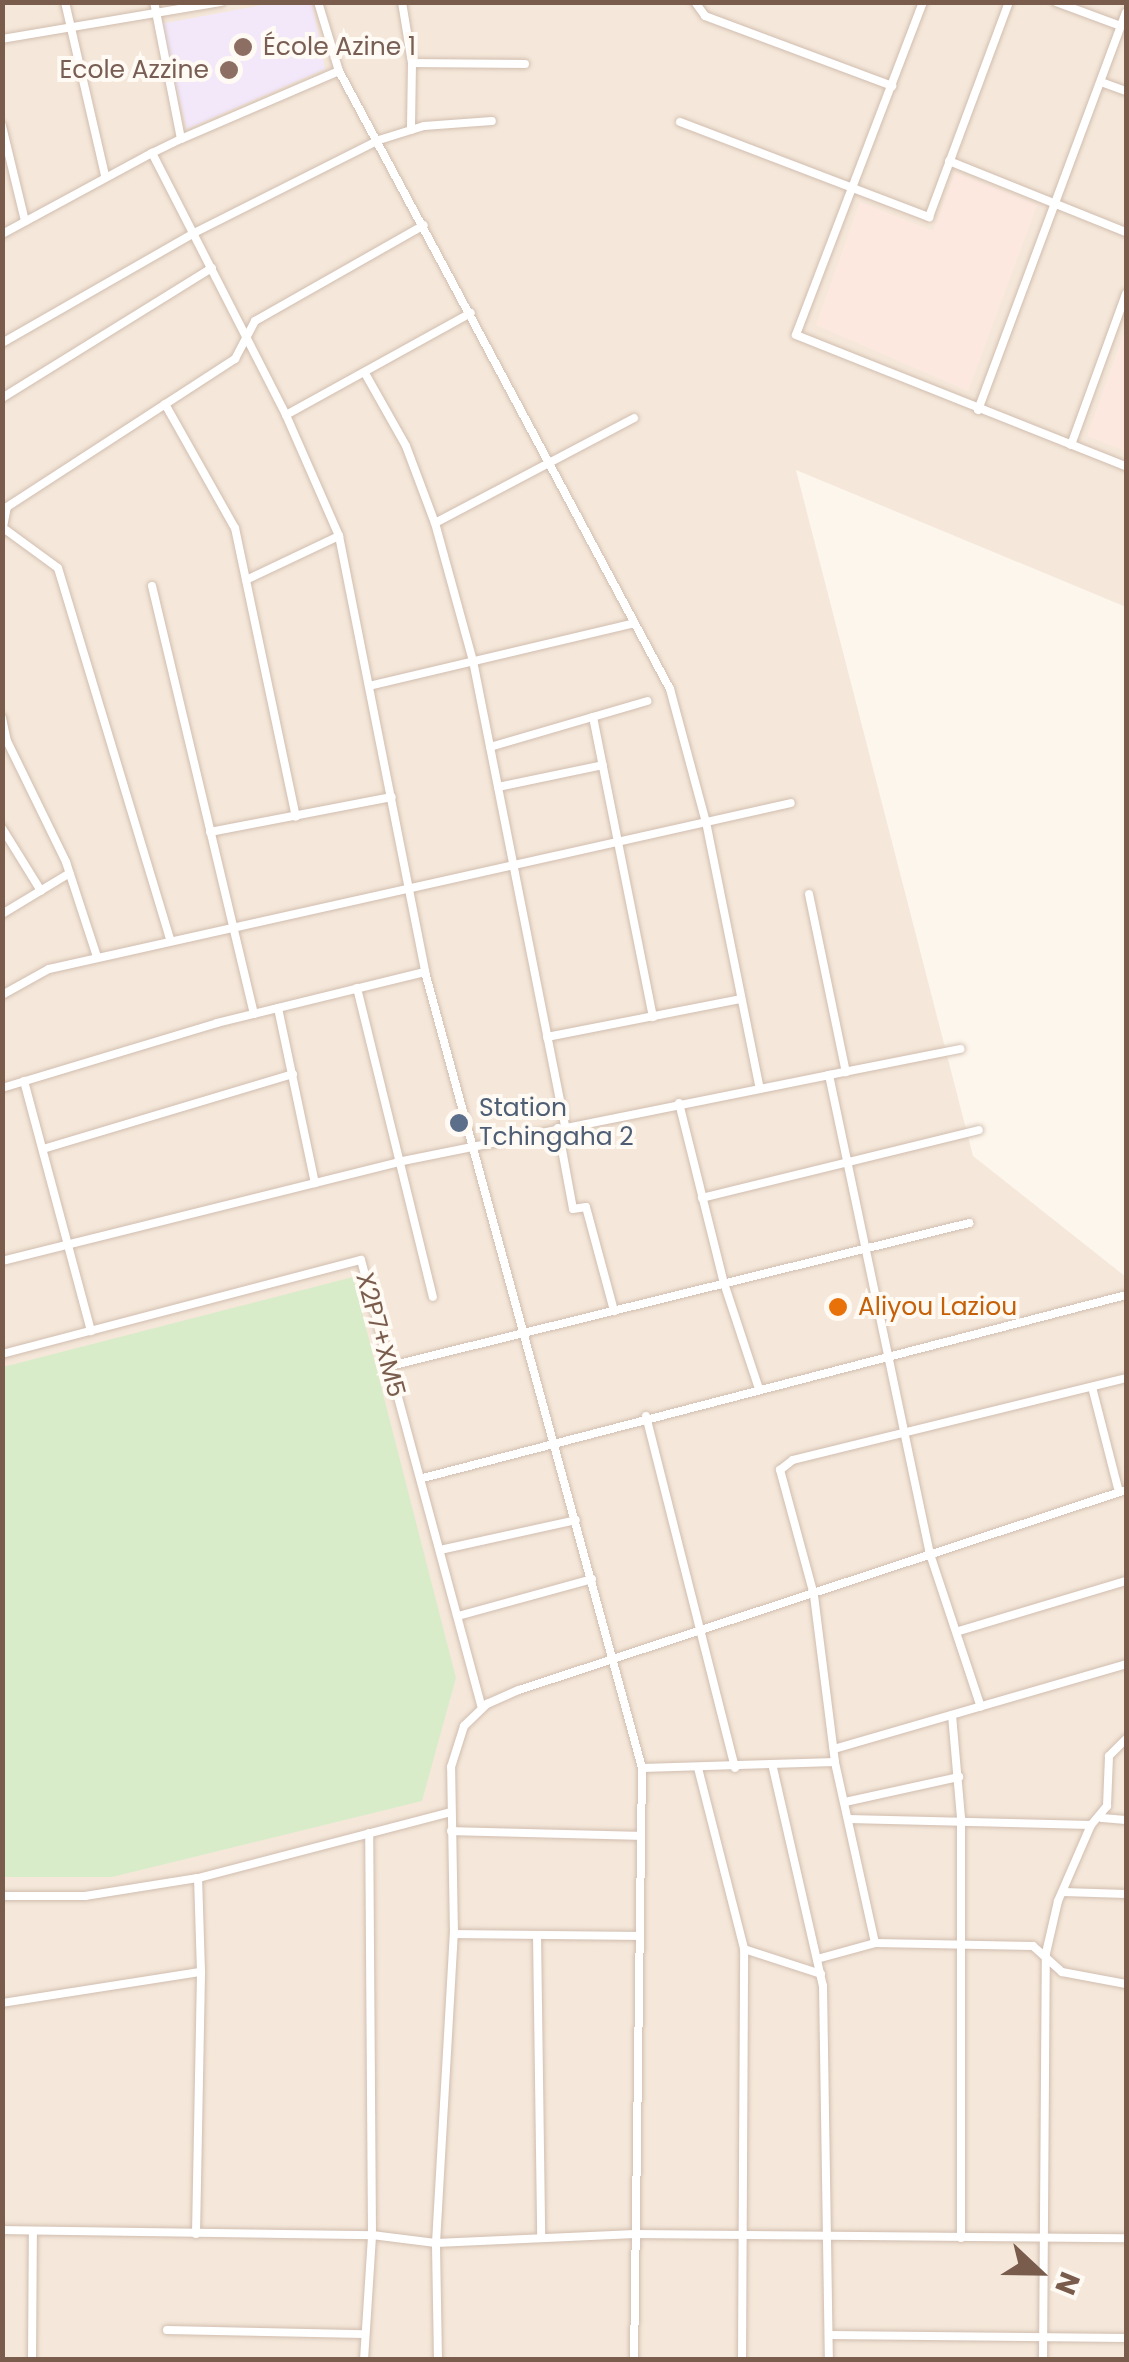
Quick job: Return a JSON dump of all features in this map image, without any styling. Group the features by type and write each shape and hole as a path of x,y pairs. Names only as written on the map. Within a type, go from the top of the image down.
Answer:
{"street":[{"path":"64,2 105,175"},
{"path":"154,2 180,140"},
{"path":"2,38 222,2"},
{"path":"318,2 338,71 379,140 670,690 706,822 760,1089"},
{"path":"402,2 412,63 411,130"},
{"path":"694,2 705,16 892,86"},
{"path":"922,2 856,185 796,335 1126,466"},
{"path":"680,122 856,185 929,216 1009,2"},
{"path":"1056,2 1122,26"},
{"path":"978,410 1126,13"},
{"path":"412,63 524,64"},
{"path":"2,234 105,175 338,71"},
{"path":"1100,82 1126,91"},
{"path":"2,343 194,234 379,140 411,130 492,121"},
{"path":"2,126 25,221"},
{"path":"152,153 286,415 338,536 425,972 477,1146 642,1768 634,2360"},
{"path":"949,161 1126,232"},
{"path":"170,940 58,568 4,530 4,503 236,359 255,322 424,225"},
{"path":"2,398 212,268"},
{"path":"1071,445 1126,294"},
{"path":"286,415 471,313"},
{"path":"366,374 406,446 436,523 473,661 547,1037 573,1210 586,1207 614,1311"},
{"path":"165,404 235,528 296,817"},
{"path":"436,523 634,418"},
{"path":"246,580 338,536"},
{"path":"152,586 254,1014"},
{"path":"369,686 632,624"},
{"path":"490,747 646,701"},
{"path":"594,717 653,1016"},
{"path":"2,718 5,742 70,873 97,958"},
{"path":"498,786 603,764"},
{"path":"210,832 392,798"},
{"path":"2,995 48,969 514,869 791,803"},
{"path":"2,828 40,891"},
{"path":"2,914 70,873"},
{"path":"809,894 846,1072"},
{"path":"2,1088 254,1014 425,972"},
{"path":"358,988 432,1297"},
{"path":"547,1037 741,1000"},
{"path":"278,1008 315,1183"},
{"path":"2,1261 398,1162 960,1048"},
{"path":"42,1149 293,1074"},
{"path":"829,1075 929,1551 959,1631 981,1707"},
{"path":"24,1081 91,1330"},
{"path":"679,1103 724,1284 759,1389"},
{"path":"702,1198 979,1130"},
{"path":"386,1368 969,1223"},
{"name":"X2P7+XM5","path":"2,1354 360,1260 386,1368 423,1478 482,1708"},
{"path":"423,1478 555,1439 1126,1295"},
{"path":"875,1943 836,1762 814,1594 780,1470 793,1460 905,1438 1126,1378"},
{"path":"438,2360 436,2243 454,1934 451,1767 464,1726 482,1708 614,1660 814,1594 929,1551 1123,1491 1092,1387"},
{"path":"646,1416 704,1631 734,1768"},
{"path":"440,1550 576,1520"},
{"path":"458,1616 592,1578"},
{"path":"959,1631 1126,1580"},
{"path":"834,1750 1126,1664"},
{"path":"952,1715 961,1818 956,1948 960,2238"},
{"path":"1102,1818 1109,1756 1126,1739"},
{"path":"642,1768 773,1768 836,1762"},
{"path":"698,1768 744,1949 742,2360"},
{"path":"773,1768 820,1974 829,2360"},
{"path":"845,1802 959,1777"},
{"path":"2,1896 85,1896 198,1878 451,1812"},
{"path":"849,1819 961,1818 1091,1825"},
{"path":"1043,2360 1046,1952 1063,1892 1091,1825 1102,1818 1126,1820"},
{"path":"451,1831 641,1836"},
{"path":"364,2360 372,2235 369,1833"},
{"path":"196,2234 198,1878"},
{"path":"1063,1892 1126,1894"},
{"path":"454,1934 640,1936"},
{"path":"536,1935 541,2236"},
{"path":"818,1959 875,1943 956,1948 1032,1946 1046,1952 1062,1972 1126,1984"},
{"path":"744,1949 820,1974"},
{"path":"2,2003 200,1972"},
{"path":"2,2230 372,2235 436,2243 636,2234 1126,2238"},
{"path":"32,2360 34,2231"},
{"path":"167,2330 364,2334"},
{"path":"830,2335 1126,2338"}],"shaded area":[{"path":"2,3 1126,3 1126,607 796,470 973,1156 1126,1277 1126,2359 3,2359"},
{"name":"École Azine 1","path":"273,3 312,3 325,69 187,129 160,24"},
{"path":"955,172 1037,205 968,391 816,325 860,202 933,231"},
{"path":"1126,328 1126,451 1087,436"}],"green space":[{"path":"353,1277 456,1678 422,1801 112,1877 3,1877 3,1367"}],"place":[{"name":"École Azine 1","path":"243,47"},
{"name":"Ecole Azzine","path":"229,70"},
{"name":"Station Tchingaha 2","path":"459,1123"},
{"name":"Aliyou Laziou","path":"838,1307"}]}
